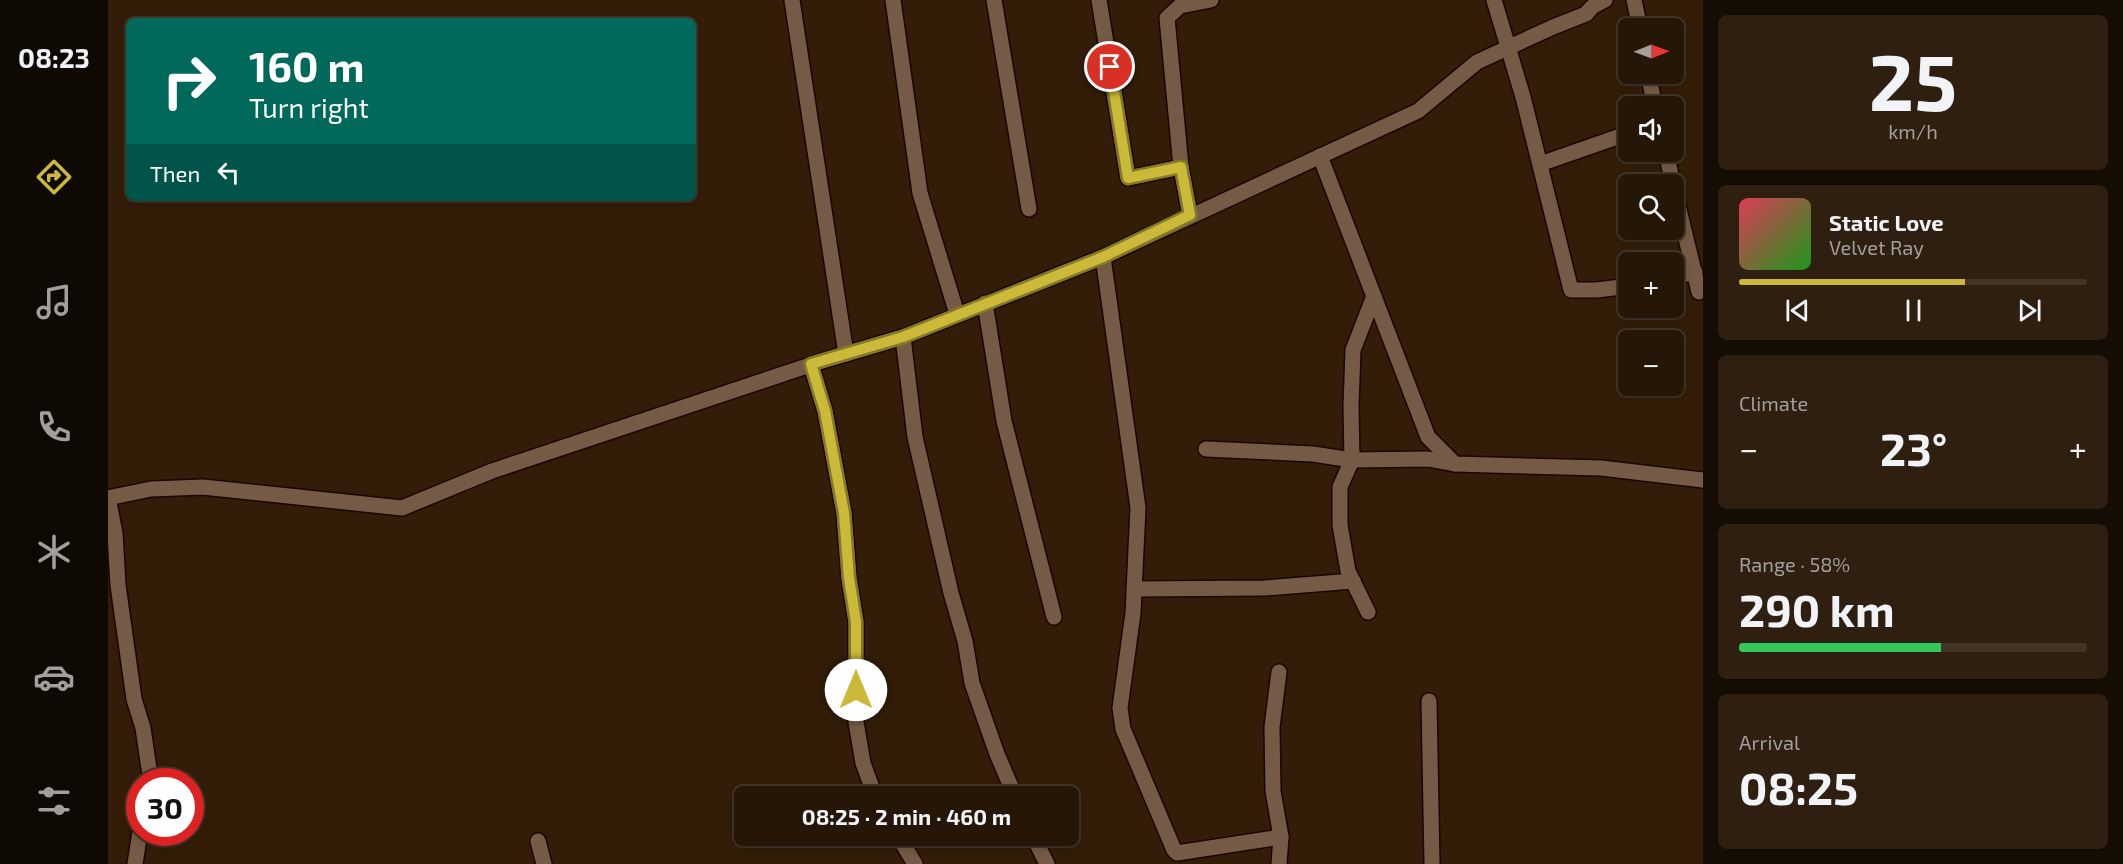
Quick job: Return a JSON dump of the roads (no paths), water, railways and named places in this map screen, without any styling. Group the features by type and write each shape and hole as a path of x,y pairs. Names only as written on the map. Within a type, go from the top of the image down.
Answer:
{"street":[{"path":"792,0 846,354"},
{"path":"893,0 920,193 957,314"},
{"path":"994,0 1029,209"},
{"path":"1099,0 1128,178 1181,167"},
{"path":"1190,215 1181,167 1167,18 1180,6 1211,0"},
{"path":"1494,0 1523,97 1571,290 1618,287"},
{"path":"149,768 143,728 134,699 118,585 115,533 108,498 152,489 203,487 402,508 492,471 811,364 903,337 1103,257 1418,111 1477,62 1586,14 1592,7 1605,0"},
{"path":"1634,0 1638,18"},
{"path":"1540,164 1618,137"},
{"path":"1320,156 1428,437 1455,464"},
{"path":"1684,230 1700,292"},
{"path":"1103,257 1138,508 1134,589 1127,665 1120,708 1123,729 1177,853 1281,837"},
{"path":"1684,275 1695,273"},
{"path":"1368,612 1348,571 1340,525 1340,487 1352,460 1353,350 1374,296"},
{"path":"985,303 1004,421 1054,617"},
{"path":"903,337 915,437 951,593 965,641 972,683 1011,786"},
{"path":"811,364 825,411 844,513 849,578 856,622 856,722 863,763 871,786"},
{"path":"1206,449 1313,454 1352,460 1428,459 1455,464 1601,468 1703,480"},
{"path":"1134,589 1265,588 1353,581"},
{"path":"1279,672 1272,727 1273,791 1281,837 1280,864"},
{"path":"1429,701 1432,864"},
{"path":"538,841 544,864"},
{"path":"135,864 138,846"},
{"path":"904,846 915,864"},
{"path":"1038,846 1047,864"}]}
